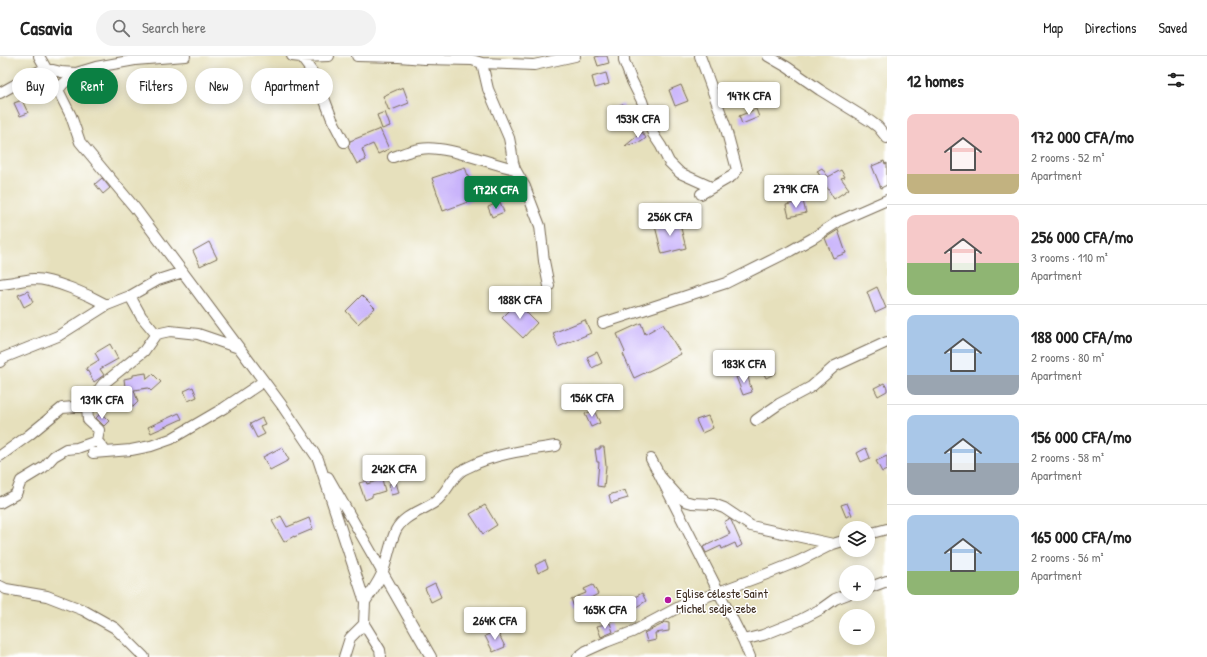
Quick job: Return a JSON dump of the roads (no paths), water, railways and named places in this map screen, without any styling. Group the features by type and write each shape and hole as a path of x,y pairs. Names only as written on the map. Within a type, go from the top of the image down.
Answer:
{"street":[{"path":"39,56 45,68"},
{"path":"93,68 134,58 185,56"},
{"path":"297,57 329,56"},
{"path":"357,56 475,60 534,65 575,56"},
{"path":"624,56 624,61 642,101 653,134 669,162 680,173 711,187"},
{"path":"700,56 724,126 737,170 732,176 701,194"},
{"path":"768,56 870,120 887,138"},
{"path":"297,57 316,77 332,120 344,142"},
{"path":"475,60 509,138 515,169 525,186 540,226 544,261 549,286"},
{"path":"59,89 67,81"},
{"path":"0,93 12,86"},
{"path":"59,92 71,116 80,142 135,208 281,404 318,459 431,657"},
{"path":"393,157 421,148 427,148 456,152 515,169"},
{"path":"603,323 726,283 790,251 839,221 887,200"},
{"path":"0,362 3,358 58,336 107,304 130,296 158,280 183,272"},
{"path":"0,284 35,279 48,281 68,287 107,304"},
{"path":"130,296 141,316 156,334"},
{"path":"0,503 16,494 21,481 44,467 54,456 66,449 100,445 99,430 88,420 87,406 103,384 144,351 156,334 170,332 198,334 239,348"},
{"path":"756,420 779,404 811,387 835,366 887,342"},
{"path":"93,453 131,450 151,446 171,439 224,408 264,381"},
{"path":"0,456 62,408 87,406"},
{"path":"364,602 383,572 396,530 401,523 417,511 435,502 447,491 461,471 482,460 526,450 556,446"},
{"path":"318,459 364,602 364,624 380,650 382,657"},
{"path":"652,459 743,640 750,657"},
{"path":"660,476 677,495 685,501 692,503 713,504 724,508 751,526 833,544"},
{"path":"875,532 887,529"},
{"path":"578,657 586,651 632,632 681,606 764,576 839,542"},
{"path":"875,585 887,581"},
{"path":"0,586 6,589 47,596 83,610 115,628 144,657"},
{"path":"743,640 798,621 839,598"},
{"path":"344,657 350,638 364,624"}],"place":[{"name":"Eglise céleste Saint Michel sedje zebe","path":"668,600"}]}
